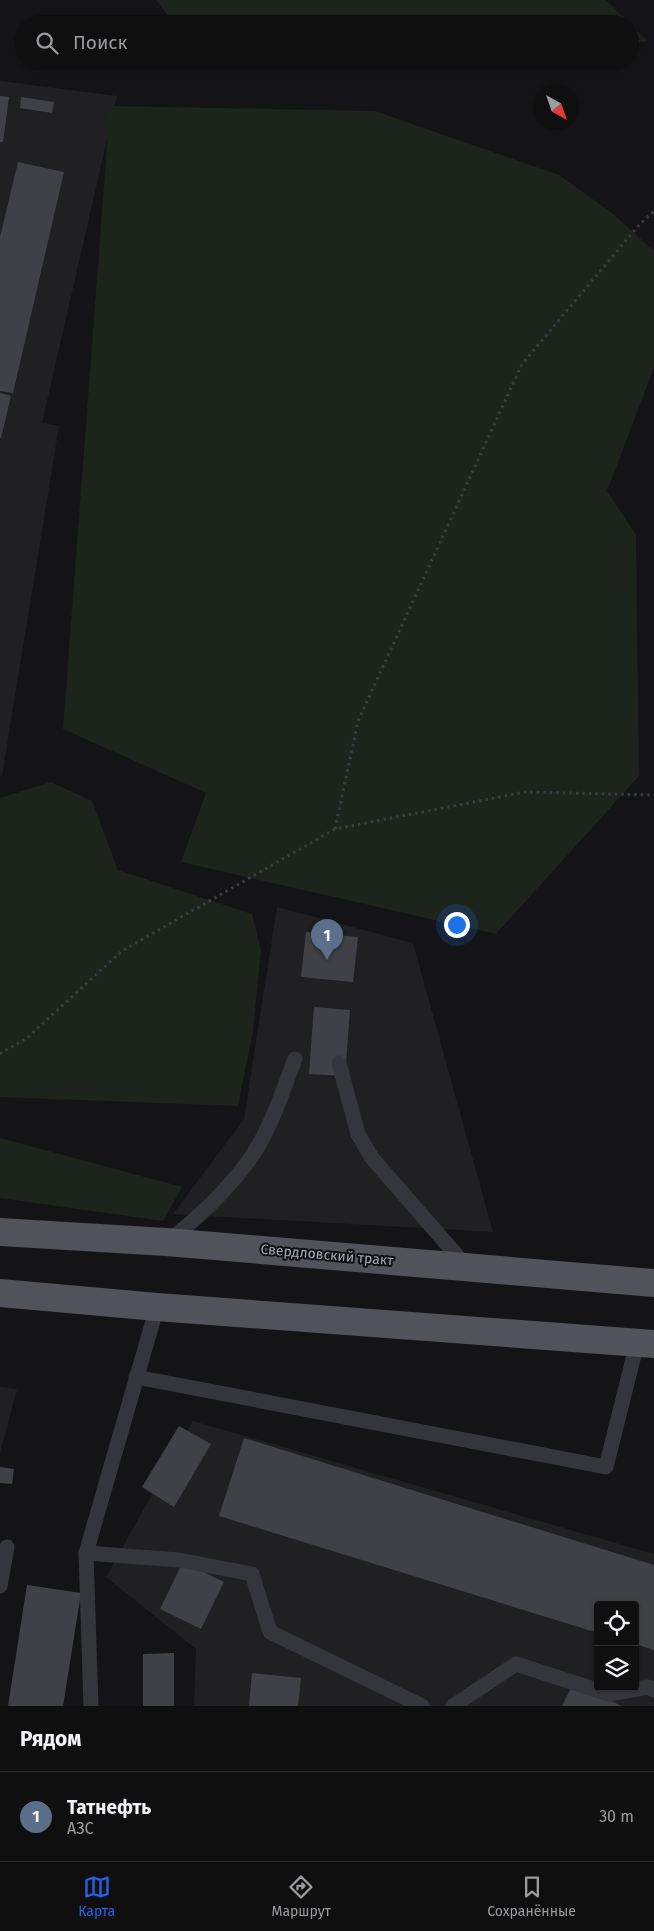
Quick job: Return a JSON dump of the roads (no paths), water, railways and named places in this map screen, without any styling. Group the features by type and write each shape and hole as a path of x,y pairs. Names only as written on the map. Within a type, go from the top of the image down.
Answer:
{"main road":[{"name":"Свердловский тракт","path":"0,1232 166,1242 466,1266 654,1284"},
{"path":"0,1293 157,1307 646,1344"}],"lane":[{"path":"166,1242 186,1227 248,1162 271,1121 295,1059"},
{"path":"339,1063 358,1134 372,1158 466,1266"},
{"path":"91,1706 86,1553 157,1307"},
{"path":"136,1377 606,1467 646,1344"},
{"path":"0,1586 6,1547"},
{"path":"86,1553 179,1560 252,1574 270,1632 422,1706"},
{"path":"453,1706 516,1664 609,1694 648,1688 654,1690"}],"place":[{"name":"Татнефть","path":"327,960"}]}
